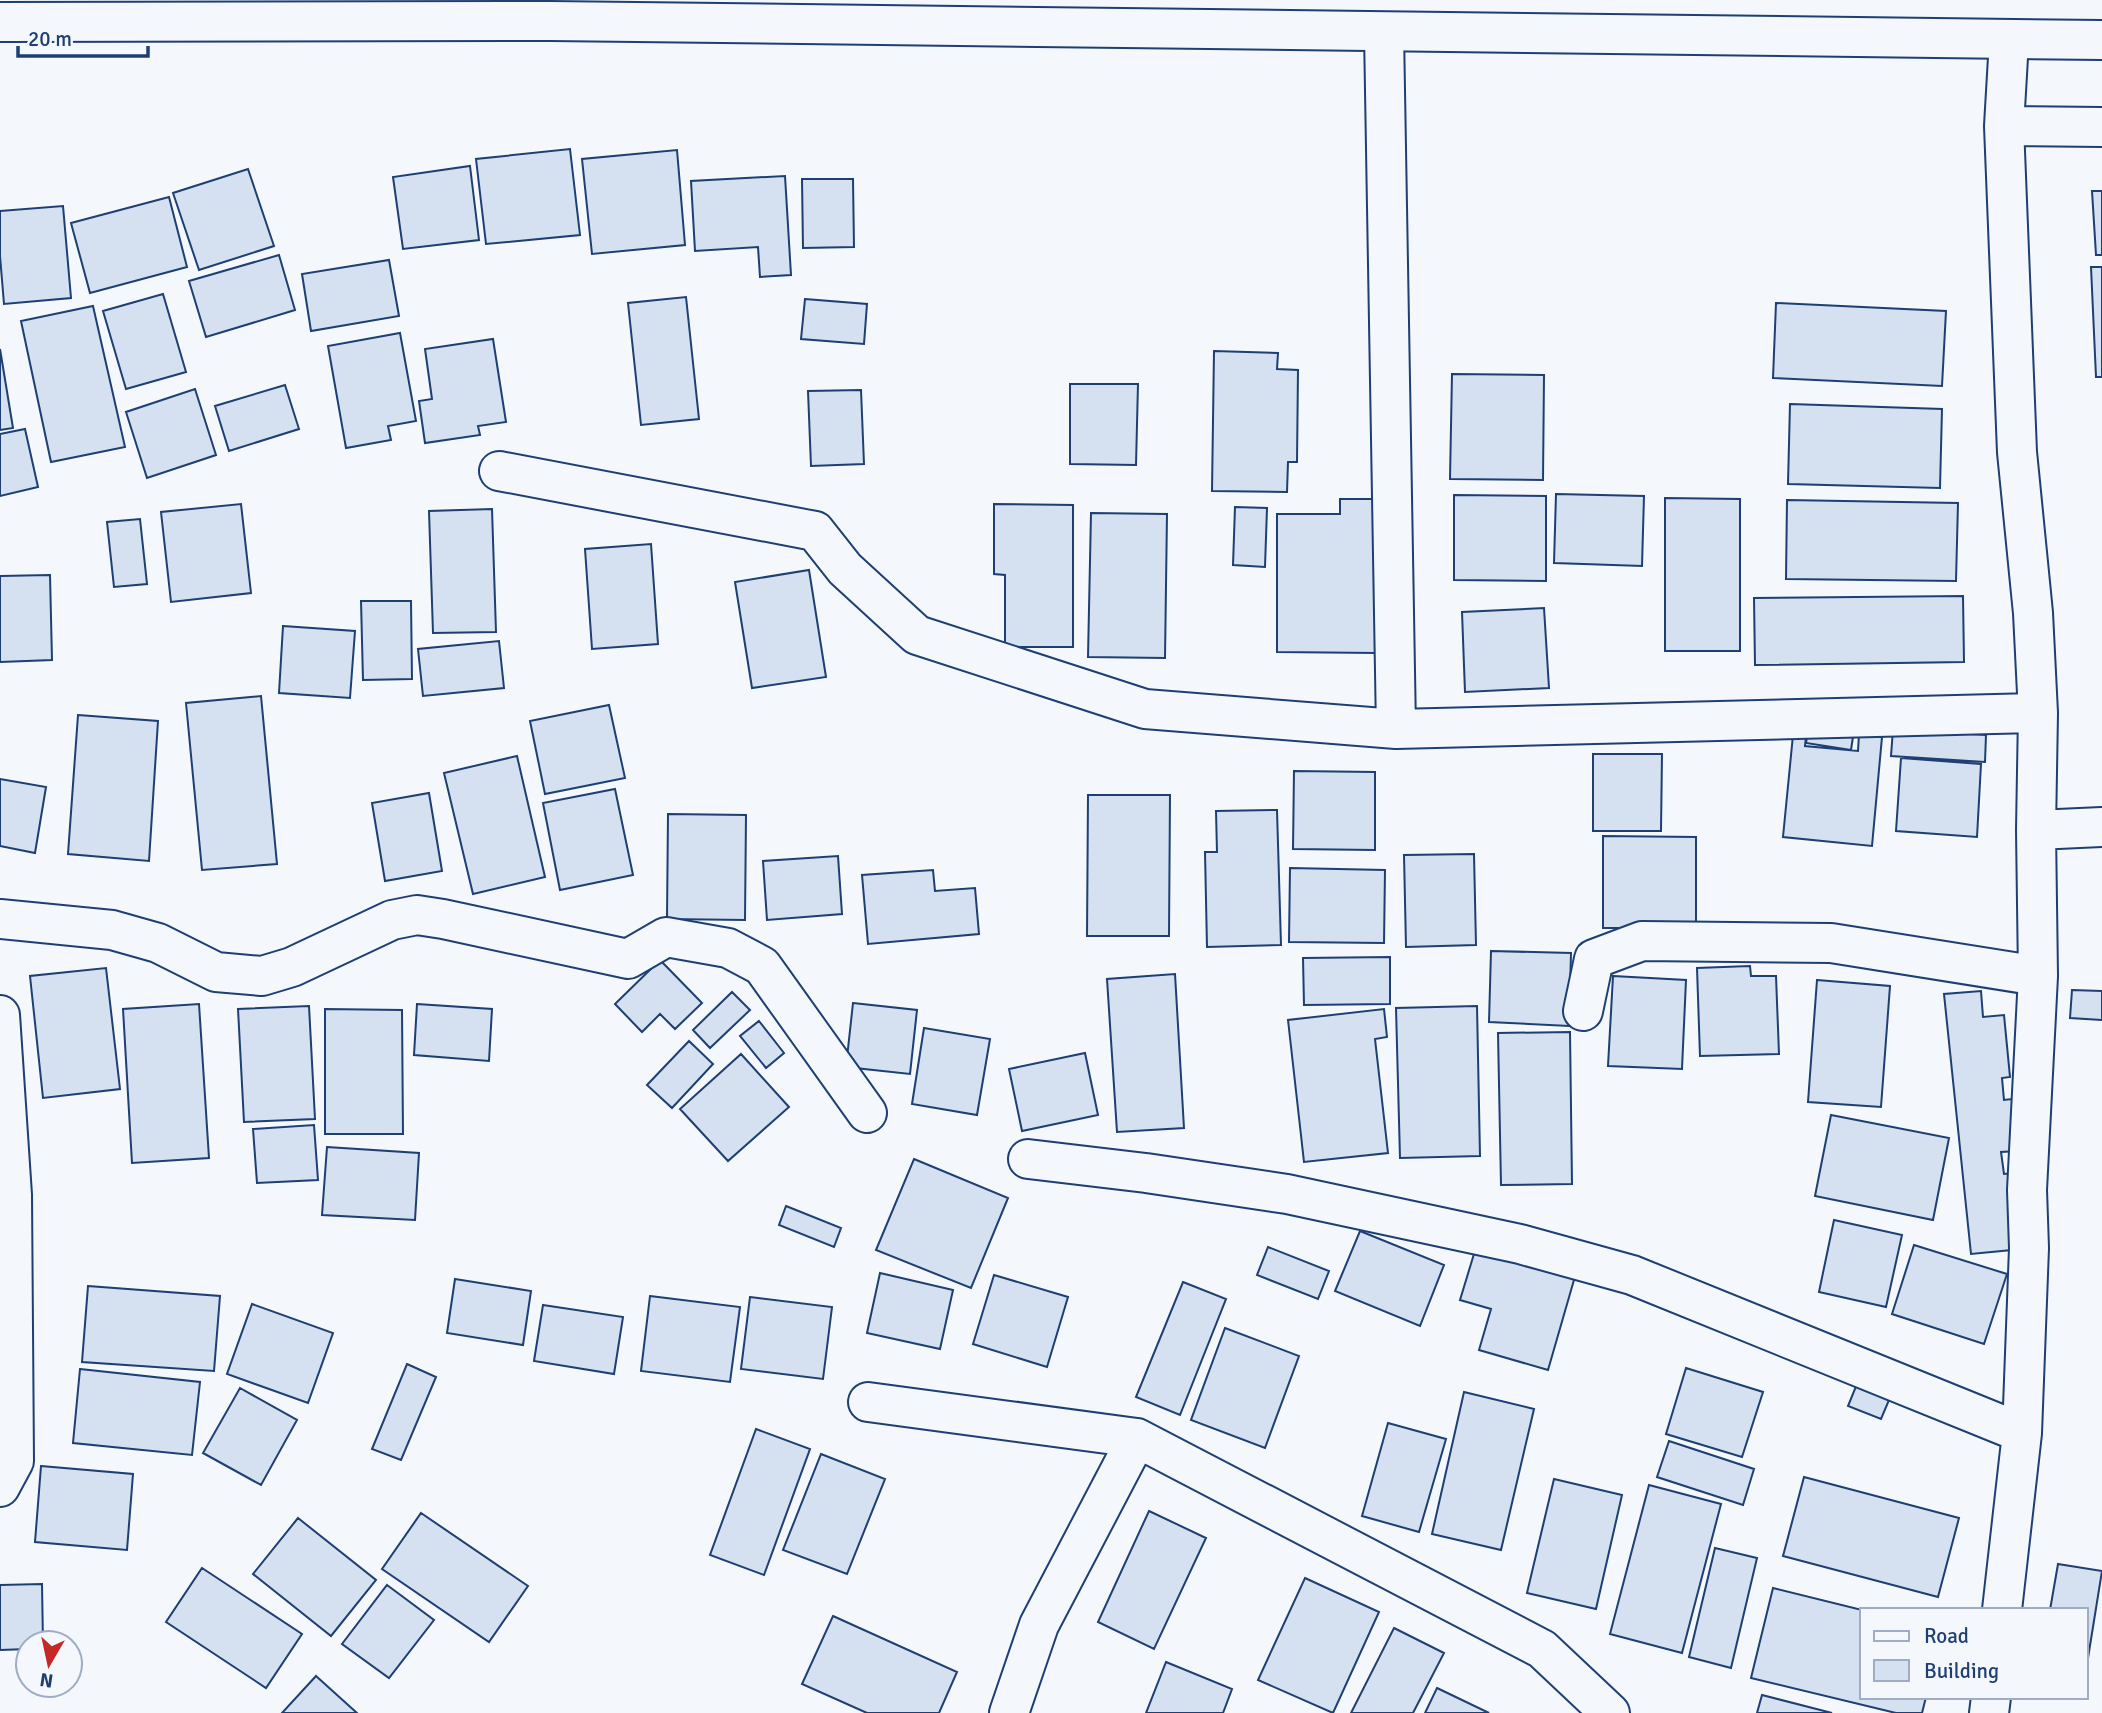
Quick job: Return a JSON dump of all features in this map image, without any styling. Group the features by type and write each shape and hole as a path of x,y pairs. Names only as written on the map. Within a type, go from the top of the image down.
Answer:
{"main road":[{"path":"0,22 550,21 2102,40"},
{"path":"1384,32 1396,729"},
{"path":"2002,1608 2022,1433 2029,1248 2027,1190 2038,976 2038,713 2033,613 2017,452 2004,126 2009,40"},
{"path":"2004,126 2102,127"},
{"path":"499,471 815,531 845,569 918,635 1145,709 1396,729 2038,713"},
{"path":"2036,830 2102,827"},
{"path":"0,919 112,930 158,943 216,972 262,976 292,967 392,920 417,915 628,959 666,937 728,948 762,966 867,1113"},
{"path":"1583,1011 1594,959 1642,941 1831,943 2038,976"},
{"path":"0,1015 12,1195 14,1461 0,1487"},
{"path":"1028,1159 1287,1194 1520,1244 1632,1275 2022,1433"},
{"path":"868,1402 1138,1438 1542,1649 1609,1713"},
{"path":"1009,1713 1039,1625 1138,1438"}],"building":[{"path":"570,149 580,235 486,244 476,159"},
{"path":"677,150 685,245 592,254 582,159"},
{"path":"470,166 479,240 403,249 393,177"},
{"path":"248,169 274,246 199,270 173,193"},
{"path":"785,176 791,275 760,277 758,247 695,251 691,181"},
{"path":"802,179 853,179 854,247 803,248"},
{"path":"2092,191 2102,191 2102,255 2096,255"},
{"path":"169,197 187,267 90,293 71,223"},
{"path":"63,206 71,298 4,304 0,211"},
{"path":"279,255 295,310 206,337 189,281"},
{"path":"389,260 399,316 311,331 302,274"},
{"path":"2091,267 2102,267 2102,377 2096,377"},
{"path":"163,294 186,372 126,389 103,311"},
{"path":"686,297 699,419 641,425 628,303"},
{"path":"805,299 867,304 864,344 801,339"},
{"path":"1776,303 1946,311 1942,386 1773,378"},
{"path":"93,306 125,447 51,462 21,321"},
{"path":"400,333 416,421 388,426 391,440 346,448 328,346"},
{"path":"493,339 506,422 478,426 480,435 425,443 419,401 432,399 425,349"},
{"path":"0,349 13,428 0,430"},
{"path":"1214,351 1278,353 1277,369 1298,370 1297,462 1288,462 1287,492 1212,491"},
{"path":"1452,374 1544,375 1543,480 1450,479"},
{"path":"1070,384 1138,384 1136,465 1070,464"},
{"path":"285,385 299,429 229,451 215,406"},
{"path":"195,389 216,455 147,478 126,412"},
{"path":"861,390 864,464 811,466 808,391"},
{"path":"1790,404 1942,409 1940,488 1788,484"},
{"path":"25,429 38,487 0,496 0,434"},
{"path":"1556,494 1644,496 1642,566 1554,563"},
{"path":"1454,495 1546,496 1546,581 1454,580"},
{"path":"1665,498 1740,499 1740,651 1665,651"},
{"path":"1340,499 1377,499 1376,653 1277,652 1277,514 1340,514"},
{"path":"1787,500 1958,503 1956,581 1786,579"},
{"path":"241,504 251,593 171,602 161,512"},
{"path":"994,504 1073,505 1073,647 1005,647 1005,575 994,574"},
{"path":"1235,507 1267,508 1265,567 1233,565"},
{"path":"492,509 496,632 433,633 429,511"},
{"path":"1091,513 1167,514 1165,658 1088,657"},
{"path":"140,519 147,584 114,587 107,522"},
{"path":"651,544 658,644 592,649 585,549"},
{"path":"809,570 826,677 752,688 735,582"},
{"path":"50,575 52,660 0,662 0,576"},
{"path":"1963,596 1964,662 1755,665 1754,598"},
{"path":"361,601 411,601 412,679 363,680"},
{"path":"1544,608 1549,688 1465,692 1462,612"},
{"path":"283,626 355,631 350,698 279,693"},
{"path":"499,641 504,688 423,696 418,649"},
{"path":"261,696 277,864 202,870 186,703"},
{"path":"609,705 625,778 545,794 530,721"},
{"path":"78,715 158,721 149,861 68,854"},
{"path":"1809,724 1854,730 1851,750 1806,743"},
{"path":"1893,729 1986,735 1985,762 1891,756"},
{"path":"1859,734 1882,737 1872,846 1783,837 1793,735 1806,736 1805,746 1858,751"},
{"path":"1593,754 1662,754 1661,831 1593,831"},
{"path":"517,756 545,877 473,894 444,773"},
{"path":"1901,758 1981,764 1977,837 1896,831"},
{"path":"1294,771 1375,772 1375,850 1293,849"},
{"path":"0,779 46,787 35,853 0,846"},
{"path":"615,789 633,875 560,890 543,803"},
{"path":"429,793 442,871 385,881 372,803"},
{"path":"1088,795 1170,795 1169,936 1087,936"},
{"path":"1277,810 1281,945 1207,947 1205,852 1217,852 1216,811"},
{"path":"668,814 746,815 745,920 667,919"},
{"path":"1603,836 1696,837 1696,928 1603,928"},
{"path":"1474,854 1476,945 1406,947 1404,855"},
{"path":"838,856 842,914 767,920 763,861"},
{"path":"1290,868 1385,870 1384,943 1289,942"},
{"path":"933,870 935,891 975,888 979,934 868,944 862,875"},
{"path":"1491,951 1571,953 1569,1026 1489,1022"},
{"path":"1390,957 1390,1004 1304,1005 1303,958"},
{"path":"660,960 702,1003 675,1029 660,1014 642,1032 615,1004"},
{"path":"1750,966 1751,976 1776,976 1779,1054 1700,1056 1697,968"},
{"path":"106,968 120,1089 43,1098 30,976"},
{"path":"1175,974 1184,1128 1117,1132 1107,979"},
{"path":"1613,976 1686,980 1682,1069 1608,1066"},
{"path":"1817,980 1890,986 1881,1107 1808,1102"},
{"path":"2072,990 2102,991 2102,1020 2070,1018"},
{"path":"1981,991 1983,1017 2004,1015 2010,1077 2002,1078 2004,1100 2012,1099 2017,1151 2001,1152 2004,1174 2014,1173 2022,1249 1971,1254 1944,994"},
{"path":"732,992 750,1010 710,1048 693,1030"},
{"path":"853,1003 917,1010 910,1074 846,1067"},
{"path":"199,1004 209,1158 132,1163 123,1009"},
{"path":"417,1004 492,1009 489,1061 414,1055"},
{"path":"309,1006 315,1119 244,1122 238,1009"},
{"path":"1477,1006 1480,1156 1400,1158 1396,1008"},
{"path":"325,1009 402,1010 403,1134 325,1134"},
{"path":"1384,1009 1387,1037 1375,1039 1388,1153 1304,1162 1288,1020"},
{"path":"759,1021 784,1053 766,1068 740,1036"},
{"path":"924,1028 990,1039 977,1115 912,1104"},
{"path":"1570,1032 1572,1184 1501,1185 1498,1033"},
{"path":"689,1041 713,1064 672,1108 647,1085"},
{"path":"1085,1053 1098,1115 1022,1131 1009,1069"},
{"path":"741,1054 789,1107 728,1161 680,1109"},
{"path":"1831,1115 1949,1138 1933,1220 1815,1196"},
{"path":"314,1125 318,1180 257,1183 253,1129"},
{"path":"327,1147 419,1153 415,1220 322,1215"},
{"path":"914,1159 1008,1198 971,1288 876,1250"},
{"path":"786,1206 841,1228 834,1247 779,1225"},
{"path":"1834,1220 1902,1235 1886,1307 1819,1292"},
{"path":"1360,1231 1444,1265 1420,1326 1335,1291"},
{"path":"1477,1244 1576,1273 1548,1370 1479,1350 1491,1309 1460,1300"},
{"path":"1914,1245 2007,1274 1984,1344 1892,1314"},
{"path":"1268,1247 1329,1271 1318,1299 1257,1275"},
{"path":"880,1273 953,1290 940,1349 867,1333"},
{"path":"994,1275 1068,1297 1047,1367 973,1344"},
{"path":"455,1279 531,1291 523,1345 447,1333"},
{"path":"1183,1282 1226,1299 1180,1415 1136,1397"},
{"path":"88,1286 220,1296 214,1371 82,1362"},
{"path":"650,1296 740,1307 730,1382 641,1371"},
{"path":"750,1297 832,1307 823,1379 741,1369"},
{"path":"252,1304 333,1333 308,1403 227,1374"},
{"path":"543,1305 623,1317 614,1374 534,1361"},
{"path":"1225,1328 1299,1356 1265,1448 1191,1420"},
{"path":"407,1364 436,1377 401,1460 372,1449"},
{"path":"1686,1368 1763,1392 1742,1457 1666,1434"},
{"path":"80,1369 200,1382 192,1455 73,1443"},
{"path":"1859,1379 1892,1393 1881,1419 1848,1406"},
{"path":"240,1388 297,1420 261,1485 203,1453"},
{"path":"1464,1392 1534,1409 1501,1550 1432,1534"},
{"path":"1388,1423 1446,1439 1419,1532 1362,1516"},
{"path":"756,1429 810,1449 764,1575 710,1555"},
{"path":"1669,1441 1754,1469 1743,1505 1657,1477"},
{"path":"821,1454 885,1479 847,1574 783,1550"},
{"path":"41,1466 133,1474 127,1550 35,1542"},
{"path":"1804,1477 1959,1518 1938,1597 1783,1556"},
{"path":"1554,1479 1622,1495 1596,1609 1527,1593"},
{"path":"1649,1485 1721,1504 1682,1653 1610,1634"},
{"path":"1149,1511 1206,1538 1154,1649 1098,1622"},
{"path":"421,1513 528,1586 489,1642 382,1569"},
{"path":"298,1518 376,1580 331,1636 253,1574"},
{"path":"1715,1548 1757,1558 1731,1668 1689,1657"},
{"path":"2058,1564 2102,1571 2088,1658 2088,1608 2050,1608"},
{"path":"202,1568 302,1634 266,1688 166,1622"},
{"path":"1305,1578 1379,1612 1333,1713 1258,1680"},
{"path":"42,1584 43,1629 14,1629 14,1650 0,1650 0,1585"},
{"path":"387,1585 434,1620 389,1678 342,1644"},
{"path":"1773,1588 1860,1610 1860,1699 1926,1699 1922,1713 1896,1713 1751,1678"},
{"path":"833,1616 957,1672 939,1713 867,1713 802,1684"},
{"path":"1394,1628 1444,1653 1413,1713 1351,1713"},
{"path":"1166,1662 1232,1689 1223,1713 1146,1713"},
{"path":"316,1676 357,1713 282,1713"},
{"path":"1437,1688 1489,1713 1425,1713"},
{"path":"1762,1695 1832,1713 1757,1713"}]}
